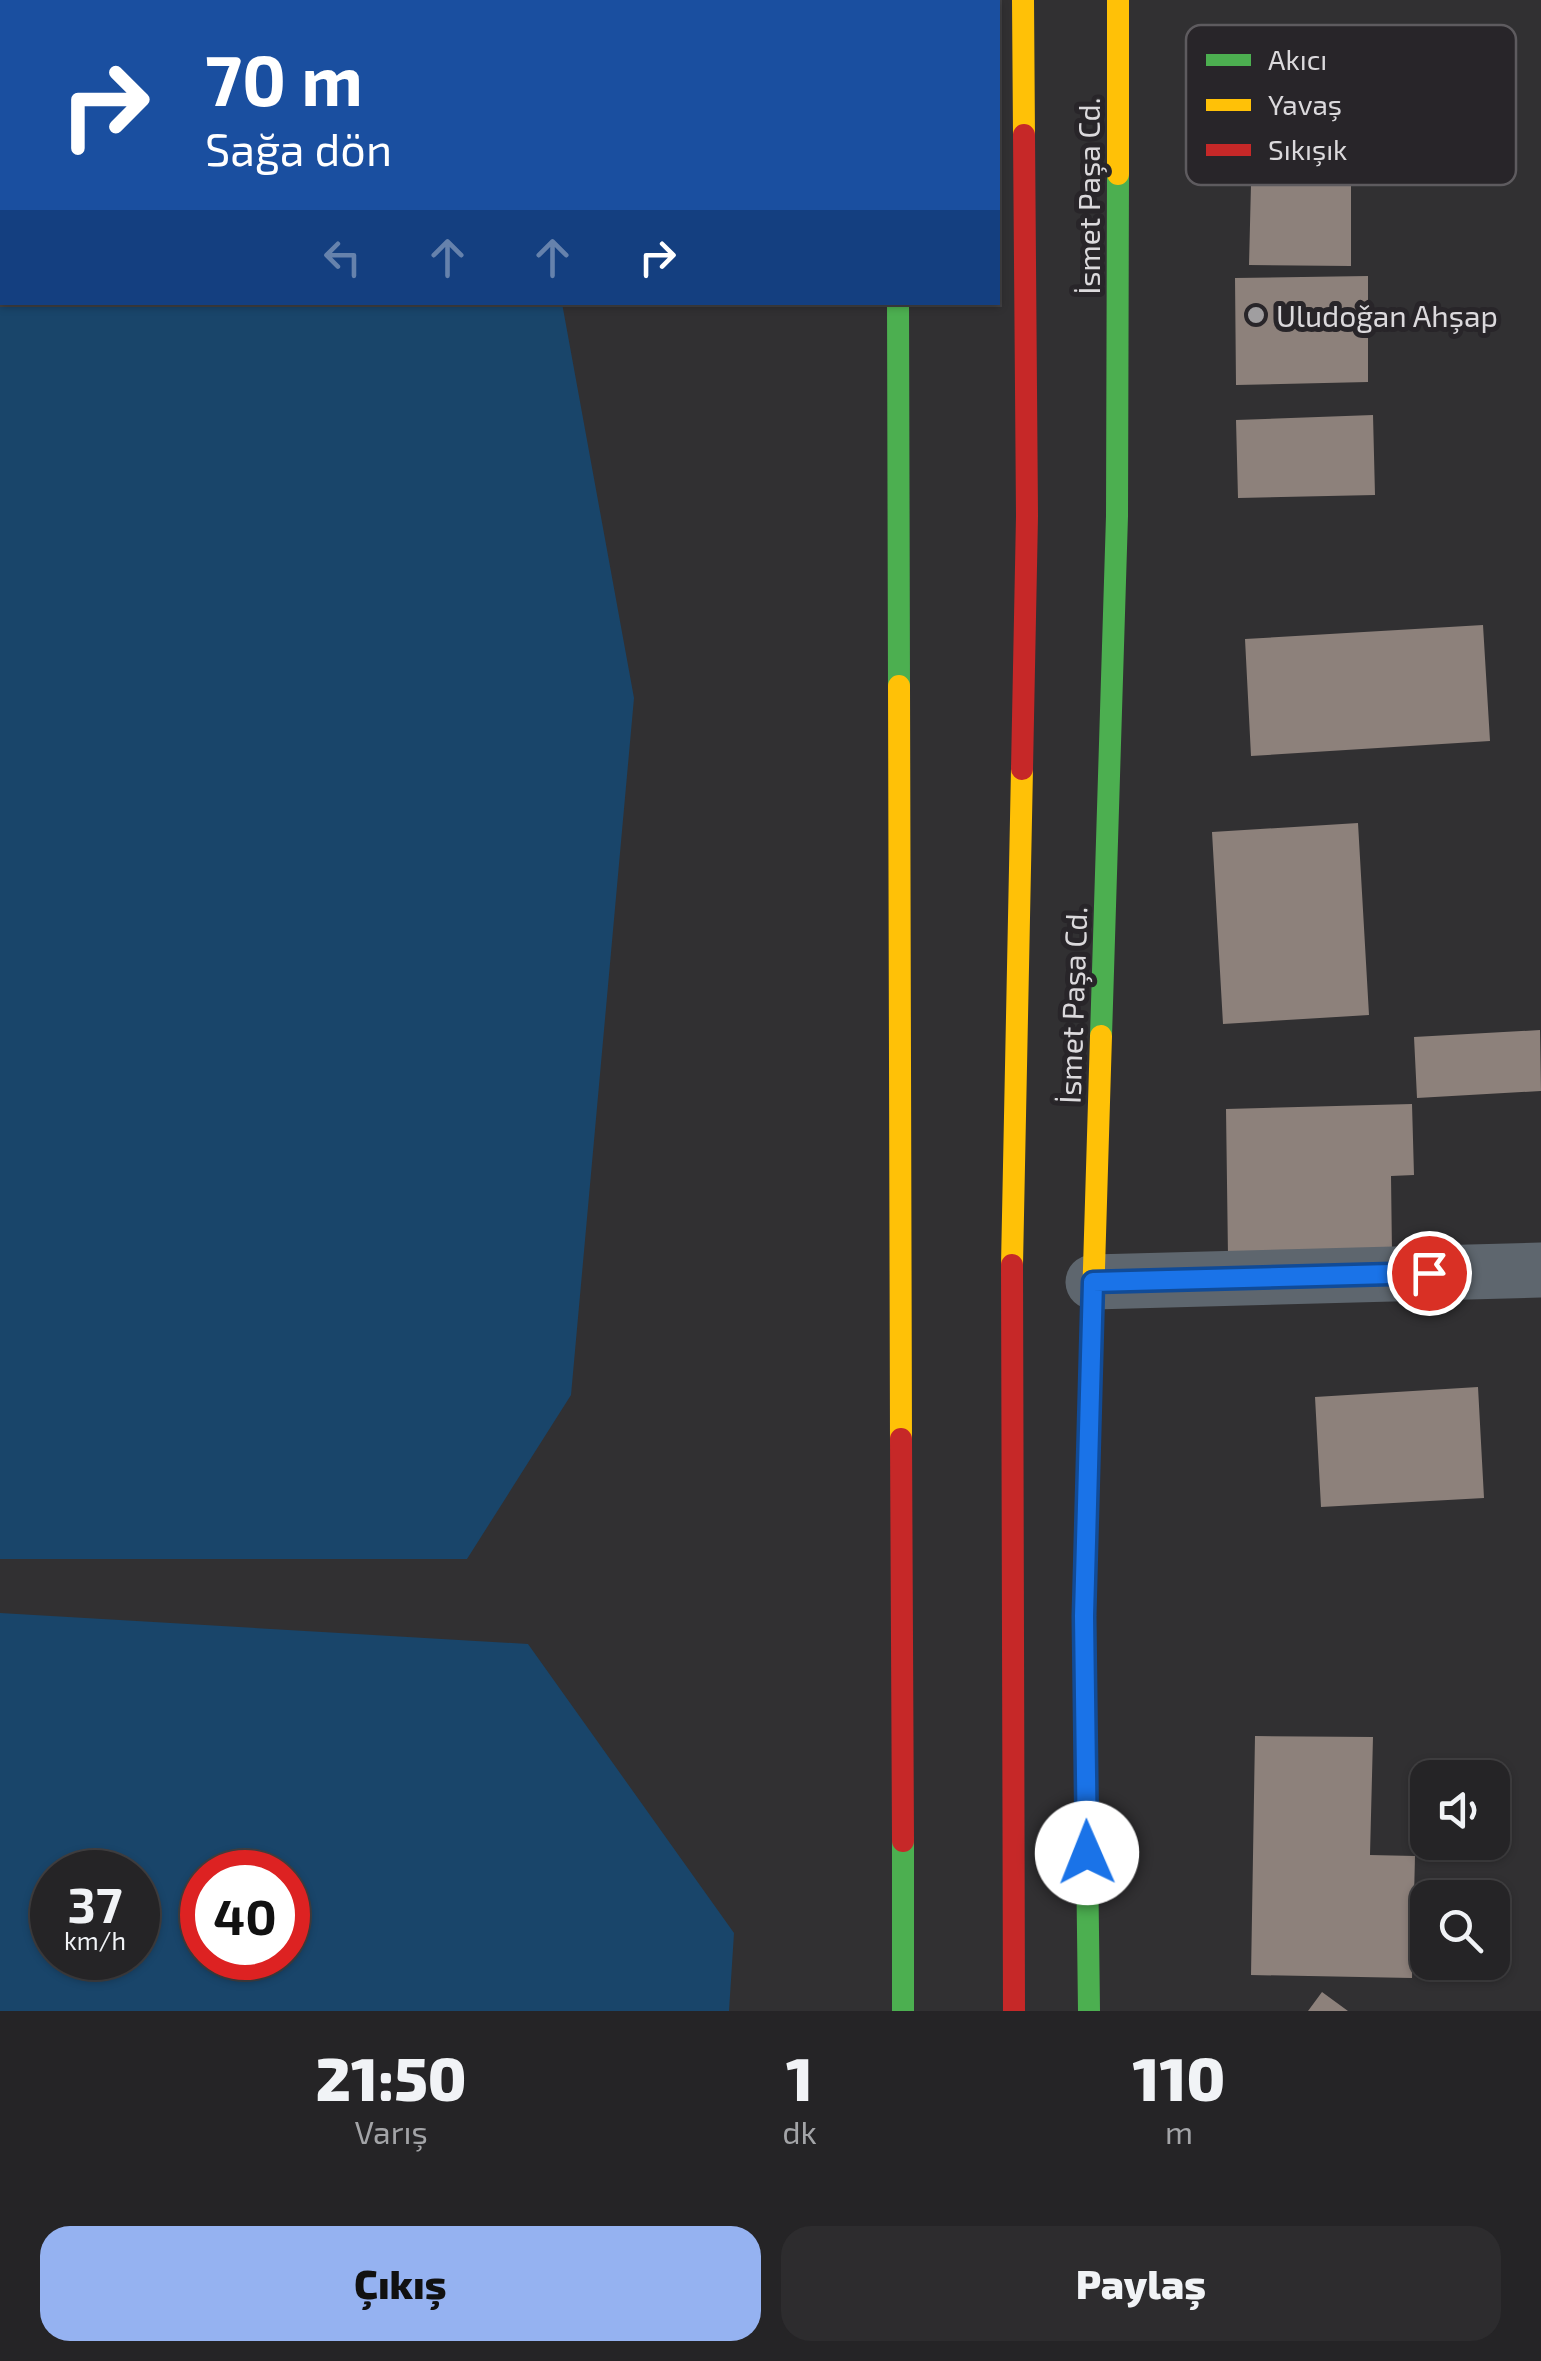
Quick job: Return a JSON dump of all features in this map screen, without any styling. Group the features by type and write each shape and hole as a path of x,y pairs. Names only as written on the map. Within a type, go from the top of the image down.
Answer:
{"main road":[{"path":"1014,2011 1010,1360 1027,516 1023,0"},
{"name":"İsmet Paşa Cd.","path":"1089,2011 1084,1616 1117,516 1118,0"},
{"path":"898,305 902,2011"}],"street":[{"path":"1093,1282 1541,1270"}],"water":[{"path":"0,305 562,305 634,698 571,1395 467,1559 0,1559"},
{"path":"0,1613 528,1644 734,1933 729,2011 0,2011"}],"building":[{"path":"1251,185 1351,185 1351,266 1249,265"},
{"path":"1368,276 1368,382 1236,385 1235,278"},
{"path":"1373,415 1375,495 1238,498 1236,420"},
{"path":"1483,625 1490,741 1251,756 1245,639"},
{"path":"1358,823 1369,1015 1223,1024 1212,832"},
{"path":"1540,1030 1541,1091 1417,1098 1414,1037"},
{"path":"1412,1104 1414,1175 1391,1176 1392,1254 1228,1257 1226,1109"},
{"path":"1478,1387 1484,1498 1321,1507 1315,1397"},
{"path":"1255,1736 1373,1737 1370,1855 1410,1856 1410,1860 1415,1860 1414,1880 1410,1880 1410,1978 1251,1975"},
{"path":"1322,1992 1348,2011 1308,2011"}],"traffic: fast":[{"path":"1101,1036 1117,516 1118,174"},
{"path":"898,305 899,686"},
{"path":"1088,1467 1084,1615 1089,2011"},
{"path":"903,1841 903,2011"}],"traffic: slow":[{"path":"1023,0 1024,135"},
{"path":"1118,0 1118,174"},
{"path":"899,686 901,1439"},
{"path":"1012,1265 1022,769"},
{"path":"1088,1467 1101,1036"}],"traffic: jam":[{"path":"1022,769 1027,516 1024,135"},
{"path":"1012,1265 1014,2011"},
{"path":"901,1439 903,1841"}],"place":[{"name":"Uludoǧan Ahşap","path":"1256,315"}],"route":[{"path":"1087,1853 1084,1616 1093,1282 1429,1273"}]}
